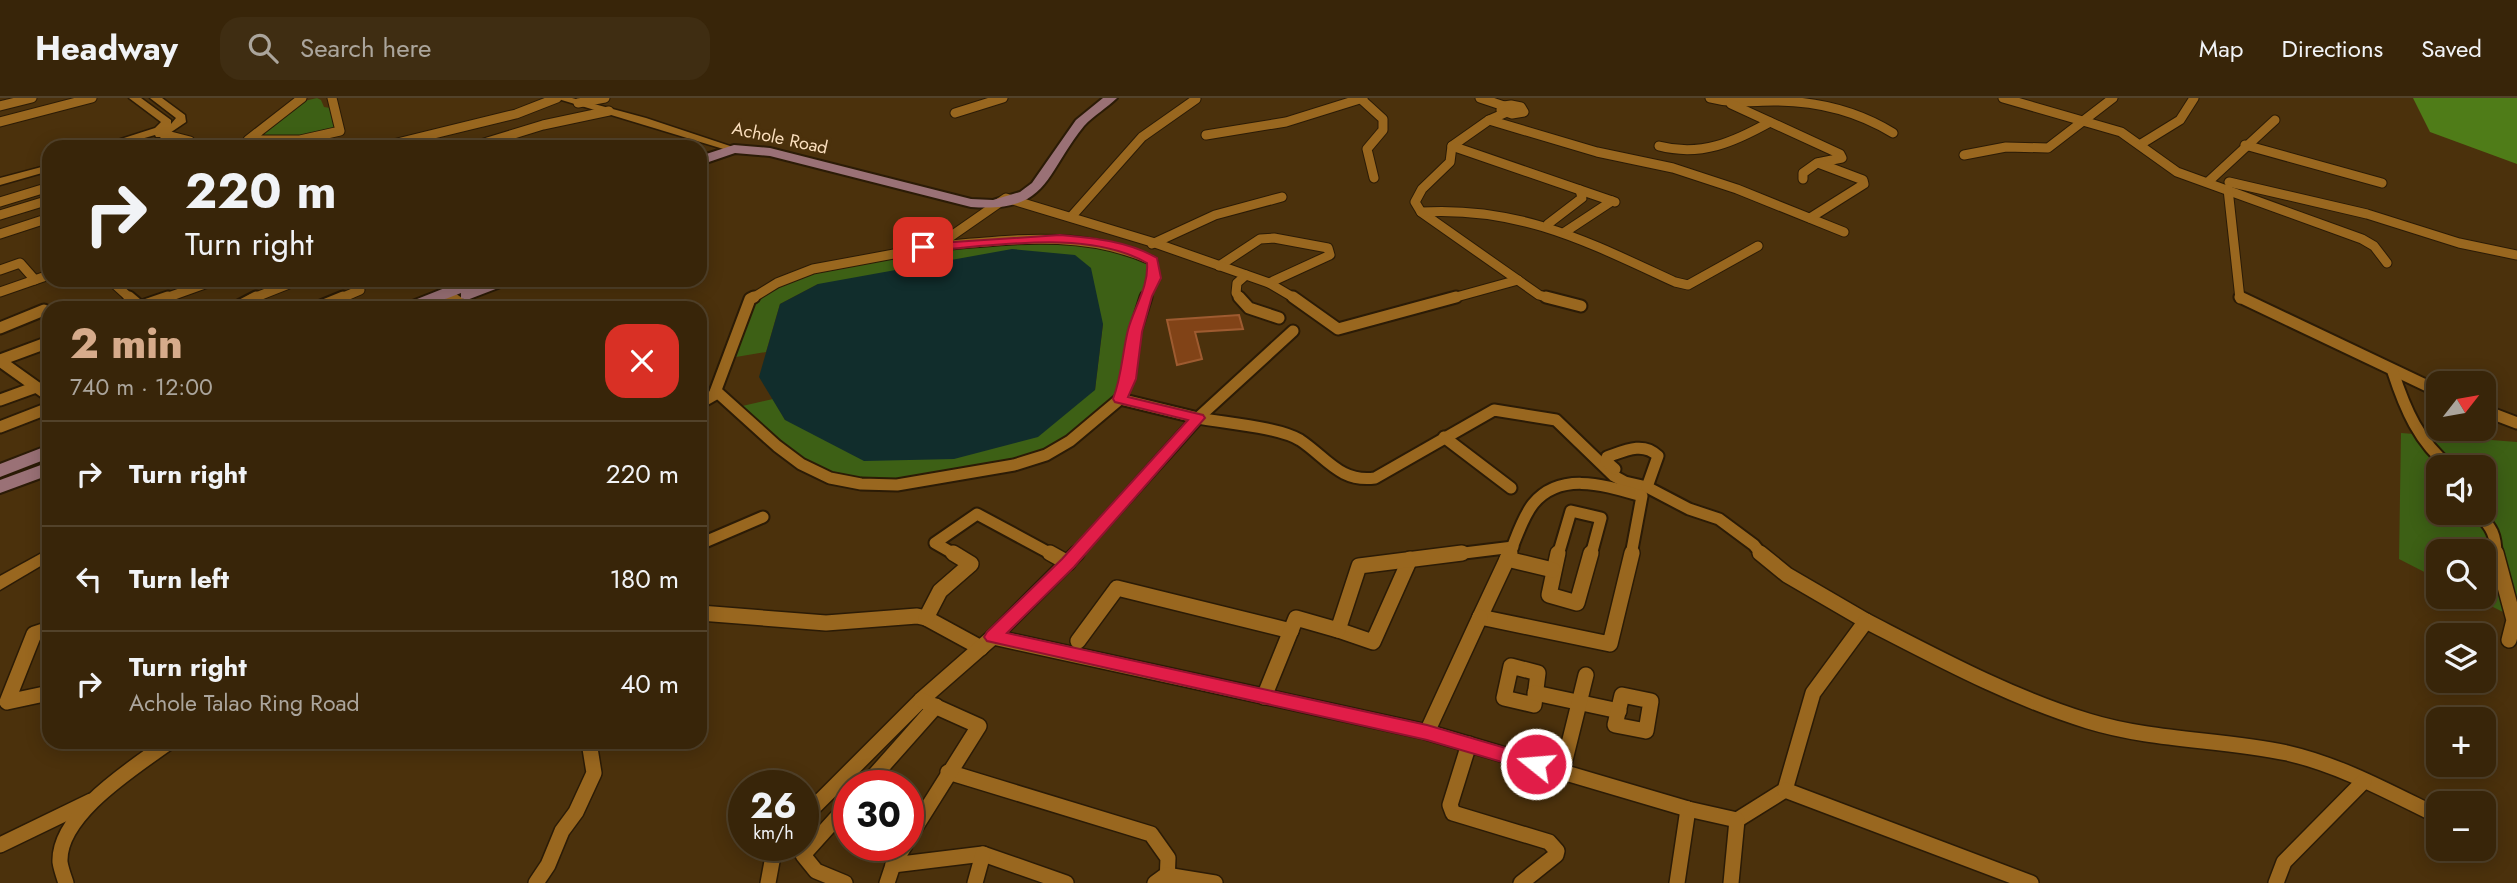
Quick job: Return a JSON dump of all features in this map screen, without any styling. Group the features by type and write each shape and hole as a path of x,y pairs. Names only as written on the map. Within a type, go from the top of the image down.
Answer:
{"main road":[{"path":"1006,202 1034,175 1079,113 1100,98"},
{"path":"1006,202 1034,190 1087,115 1111,98"},
{"path":"707,148 718,144 734,145"},
{"path":"707,158 734,145"},
{"name":"Achole Road","path":"734,145 971,203 1006,202"},
{"path":"456,300 488,287"},
{"path":"0,471 42,454"},
{"path":"0,487 42,471"}],"street":[{"path":"0,106 32,98"},
{"path":"0,122 92,98"},
{"path":"134,98 167,122 164,131"},
{"path":"140,140 181,122 181,117 155,98"},
{"path":"302,98 248,140 300,140 340,131 332,98"},
{"path":"409,140 516,114 558,98"},
{"name":"Achole Road","path":"558,98 705,140"},
{"path":"578,103 605,98"},
{"path":"955,113 1003,98"},
{"path":"1480,98 1522,113 1523,108 1518,106"},
{"path":"1518,106 1532,98"},
{"path":"1710,98 1731,104 1835,151 1842,158 1817,163 1803,173 1803,179"},
{"path":"2003,98 2091,121 2134,138 2165,166 2210,180 2367,214 2459,243 2517,255"},
{"path":"2091,121 2113,98"},
{"path":"1964,155 2020,144 2048,148 2126,98"},
{"path":"2141,144 2169,127 2191,109 2194,98"},
{"path":"1071,217 1142,137 1196,99"},
{"path":"1206,135 1267,128 1315,116 1362,99 1383,119 1383,130 1367,149 1374,178"},
{"path":"1731,104 1761,100 1821,105 1852,113 1893,133"},
{"path":"1505,109 1452,146 1450,162 1416,195 1415,202 1421,212 1539,295 1581,306"},
{"path":"494,140 543,125 609,111"},
{"path":"1489,120 1597,152 1673,169 1737,189 1844,232"},
{"path":"2210,180 2275,120"},
{"path":"1659,146 1688,152 1715,148 1736,141 1770,122"},
{"path":"129,140 164,131 187,140"},
{"name":"Achole Road","path":"707,141 718,144"},
{"path":"2245,145 2338,173 2382,183"},
{"path":"1452,146 1613,201 1565,232"},
{"path":"1810,218 1864,184 1863,180 1817,163"},
{"path":"0,176 42,164"},
{"path":"0,183 42,170"},
{"path":"2210,180 2362,239 2374,246 2387,262"},
{"path":"0,202 42,189"},
{"path":"2228,189 2240,299 2274,311 2426,386"},
{"path":"1552,221 1582,198 1580,190"},
{"path":"1138,252 1182,227 1233,208 1282,197"},
{"path":"0,215 42,202"},
{"path":"937,246 1006,202 1071,217 1269,283 1303,303 1338,329 1518,280"},
{"path":"1421,212 1438,209 1576,225"},
{"path":"0,234 42,220"},
{"path":"1552,221 1565,232 1675,282 1688,285 1758,246"},
{"path":"1219,266 1260,239 1273,238 1328,248 1330,254 1317,262 1269,283"},
{"path":"707,398 716,391 750,299 777,283 813,270 937,246 1060,239 1101,243 1138,252 1153,261 1155,278 1146,296 1135,332 1128,379 1120,399 1070,441 1046,455 1014,465 897,485 860,484 830,478 801,464 745,420 716,391"},
{"path":"0,270 20,263 35,280"},
{"path":"1246,275 1237,283 1236,293 1249,307 1279,318"},
{"path":"0,292 42,278"},
{"path":"118,287 133,301"},
{"path":"156,301 196,287"},
{"path":"245,301 281,287"},
{"path":"333,301 360,290 357,287"},
{"path":"0,328 42,311"},
{"path":"819,802 921,700 993,637 1068,563 1198,418 1293,331"},
{"path":"0,361 42,345"},
{"path":"0,361 42,391"},
{"path":"2393,372 2403,404 2435,455"},
{"path":"0,397 33,385"},
{"path":"1120,399 1198,418 1289,434 1301,439 1343,476 1364,482 1494,410 1556,420 1614,475 1625,482 1648,482 1678,504 1718,519 1754,545 1765,559 1787,575 1866,621 1988,682 2089,722 2163,736 2286,753 2364,781 2426,810"},
{"path":"0,427 42,411"},
{"path":"2496,415 2517,423"},
{"path":"0,434 42,418"},
{"path":"1444,438 1511,488"},
{"path":"1427,732 1480,617 1510,553 1532,505 1546,491 1558,485 1591,482 1642,496 1636,535 1610,644 1480,617"},
{"path":"1572,511 1601,518 1577,603 1549,595 1553,570 1572,511"},
{"path":"926,618 940,591 971,564 935,543 977,514 1068,563"},
{"path":"707,541 763,517"},
{"path":"2490,525 2496,537 2496,556 2514,620 2509,640"},
{"path":"1338,631 1359,566 1410,559 1510,553 1553,570"},
{"path":"0,584 42,558"},
{"path":"1264,697 1296,618 1373,642 1410,559"},
{"path":"1078,641 1116,588 1291,631"},
{"path":"707,614 826,623 917,616 926,618 981,648"},
{"path":"993,637 1427,732 1688,809 1737,820 1785,790 1813,693 1866,621"},
{"path":"42,631 34,634 7,702 42,695"},
{"path":"1562,772 1586,674"},
{"path":"1535,693 1619,711"},
{"path":"921,700 979,726 924,812"},
{"path":"879,770 936,706"},
{"path":"1469,744 1450,805 1454,813 1549,842 1555,847 1556,855 1521,883"},
{"path":"0,845 93,799 160,749"},
{"path":"536,883 548,865 562,831 576,812 594,773 590,749"},
{"path":"948,772 1152,834 1168,858 1163,881 1215,883"},
{"path":"2276,883 2284,862 2364,781"},
{"path":"1785,790 2031,883"},
{"path":"66,883 60,872 63,838 93,799"},
{"path":"1677,883 1688,809"},
{"path":"1731,883 1737,820"},
{"path":"833,822 803,855 816,871 845,883"},
{"path":"893,865 983,854 1066,883"},
{"path":"975,883 983,854"},
{"path":"768,883 772,861"},
{"path":"887,883 895,861"}],"green space":[{"path":"317,98 324,107 330,108 336,130 300,138 255,138 300,102"},
{"path":"2413,98 2517,98 2517,164 2430,132"},
{"path":"1060,239 1153,261 1155,278 1120,399 1070,441 1014,465 861,484 801,464 738,407 773,399 785,420 1095,390 1103,324 818,284 780,304 766,352 730,358 750,299 786,282 823,269 901,253"},
{"path":"2401,433 2426,435 2426,441 2517,442 2517,619 2496,608 2496,539 2426,539 2426,573 2399,559"}],"water":[{"path":"1012,249 1075,255 1091,268 1103,324 1095,390 1038,437 954,459 864,461 785,420 759,377 780,304 818,284"}],"building":[{"path":"1239,315 1243,329 1195,332 1202,359 1177,365 1167,320"}],"route":[{"path":"923,247 1060,239 1101,243 1138,252 1153,261 1155,278 1146,296 1135,332 1128,379 1120,399 1198,418 1068,563 993,637 1427,732 1536,764"}]}
